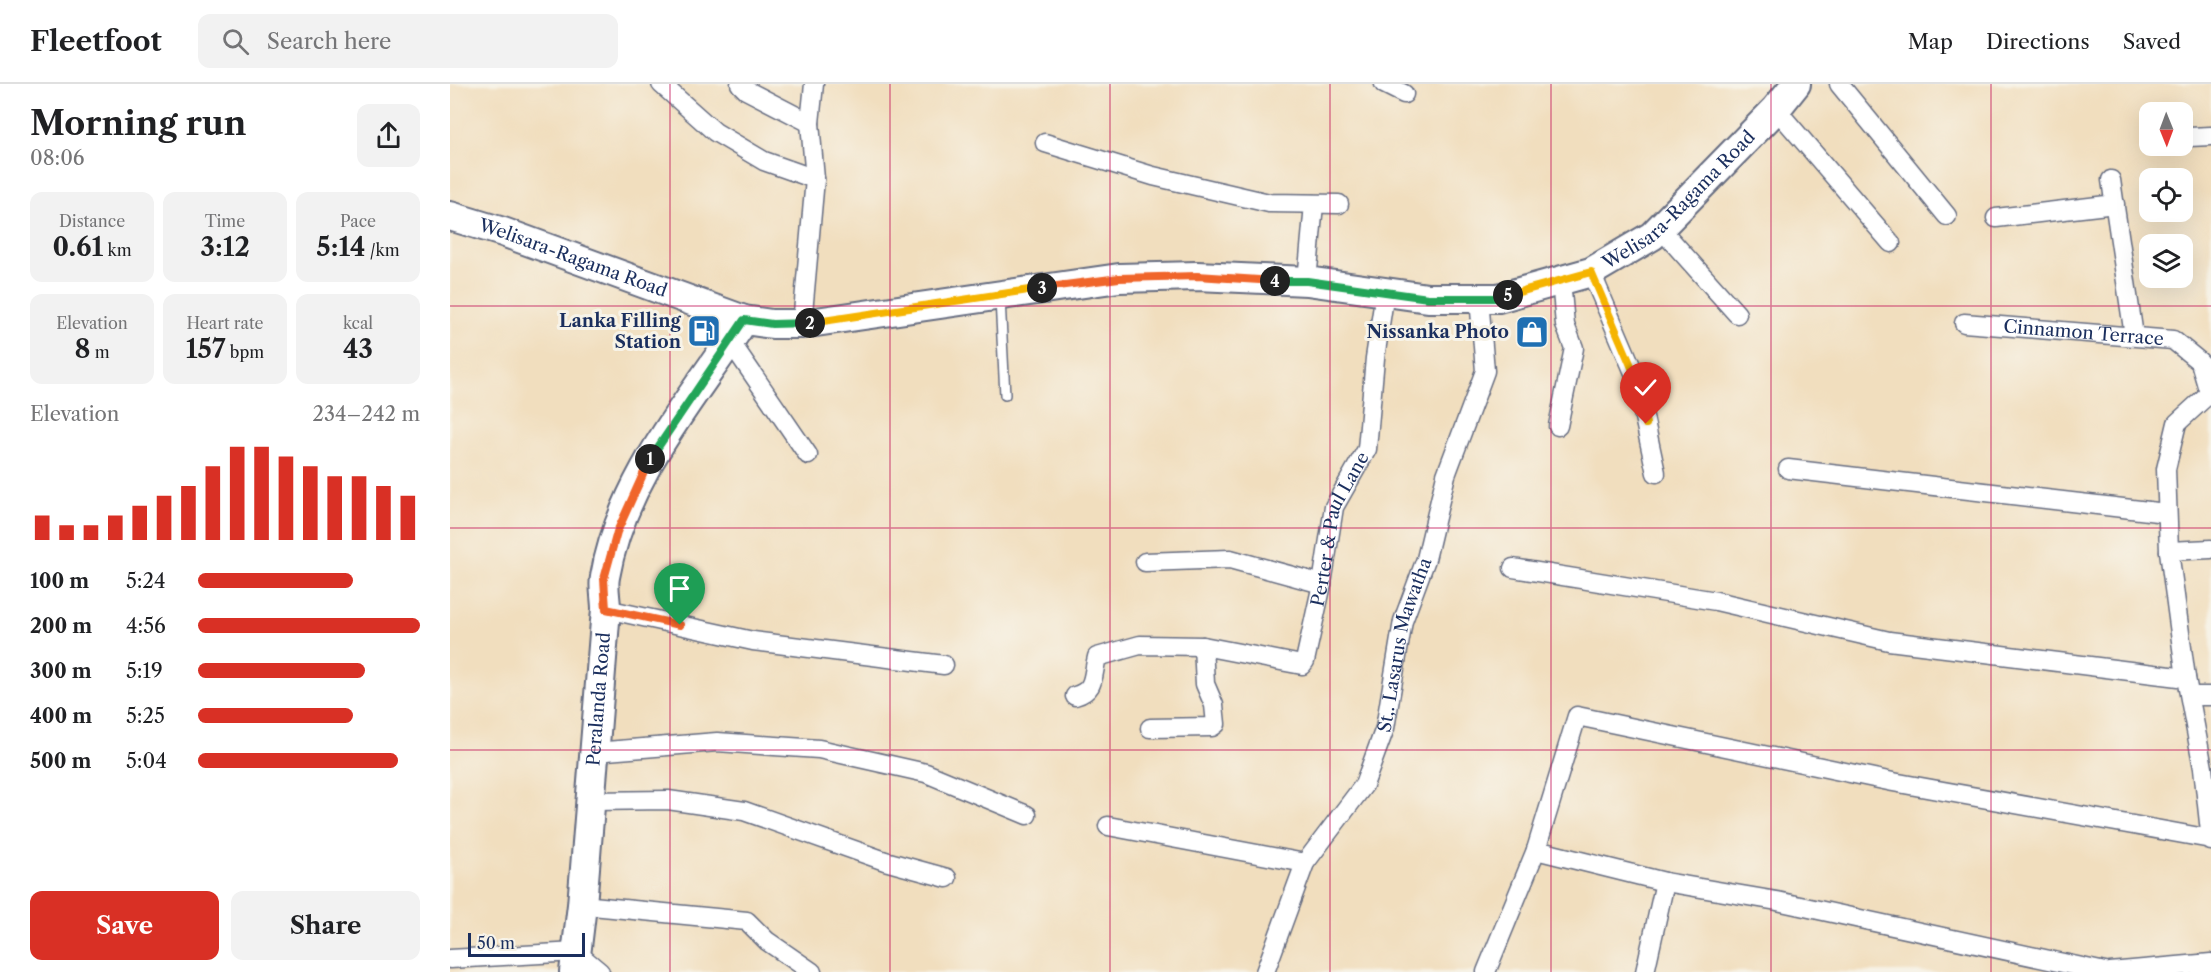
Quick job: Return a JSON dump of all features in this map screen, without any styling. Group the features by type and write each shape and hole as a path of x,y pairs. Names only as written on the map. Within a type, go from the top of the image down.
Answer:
{"main road":[{"name":"Welisara-Ragama Road","path":"450,216 503,232 737,331 772,324 802,324 1119,278 1197,276 1307,281 1428,298 1498,298 1591,272 1652,236 1776,109 1797,84"},
{"name":"Peralanda Road","path":"575,962 582,905 606,609 604,579 629,499 645,466 737,331"}],"street":[{"path":"660,84 715,132 764,161 815,179"},
{"path":"740,84 746,90 810,123"},
{"path":"802,324 815,179 810,123 814,84"},
{"path":"1384,84 1404,94"},
{"path":"1839,84 1947,216"},
{"path":"1776,109 1891,243"},
{"path":"2193,137 2211,136"},
{"path":"1045,143 1153,176 1269,203 1339,204"},
{"path":"2111,180 2134,336"},
{"path":"1307,281 1314,204"},
{"path":"1996,218 2115,204"},
{"path":"1660,228 1737,314"},
{"path":"1591,272 1635,375 1656,473"},
{"path":"1558,426 1574,348 1565,325 1562,280"},
{"name":"Perter & Paul Lane","path":"1203,646 1295,666 1302,665 1305,661 1322,584 1334,507 1367,449 1374,358 1385,292"},
{"name":"St,. Lasarus Mawatha","path":"1265,972 1305,863 1364,785 1385,728 1403,621 1426,560 1446,475 1485,371 1479,298"},
{"name":"Cinnamon Terrace","path":"1964,323 2173,340 2200,362 2210,393"},
{"path":"737,331 808,454"},
{"path":"1486,972 1536,850 1577,716 1893,782 2211,840 2207,769 2188,687 2166,513 2166,470 2177,423 2210,393"},
{"path":"1788,468 2166,513"},
{"path":"2169,551 2211,549"},
{"path":"1146,562 1230,559 1322,584"},
{"path":"1513,568 1716,601 1889,640 2188,687 2211,696"},
{"path":"606,609 753,641 944,665"},
{"path":"1075,696 1087,693 1092,686 1098,657 1104,654 1140,645 1203,646 1205,684 1214,705 1216,724 1212,727 1150,729"},
{"path":"594,752 717,742 819,749 926,772 1027,815"},
{"path":"591,801 669,800 744,811 885,861 947,878"},
{"path":"1108,826 1305,863"},
{"path":"1536,850 1665,882 1777,901 2108,972 2211,963"},
{"path":"1645,972 1665,882"},
{"path":"582,905 747,921 767,941 812,972"},
{"path":"450,960 575,962 600,972"}],"lane":[{"path":"1000,294 1005,395"}],"place":[{"name":"Lanka Filling Station","path":"704,331"},
{"name":"Nissanka Photo","path":"1532,332"}],"route":[{"path":"680,625 606,609 604,579 617,532 629,499 645,466 744,320 772,324 802,324 1119,278 1197,276 1307,281 1428,298 1498,298 1591,272 1635,375 1646,424"}]}
